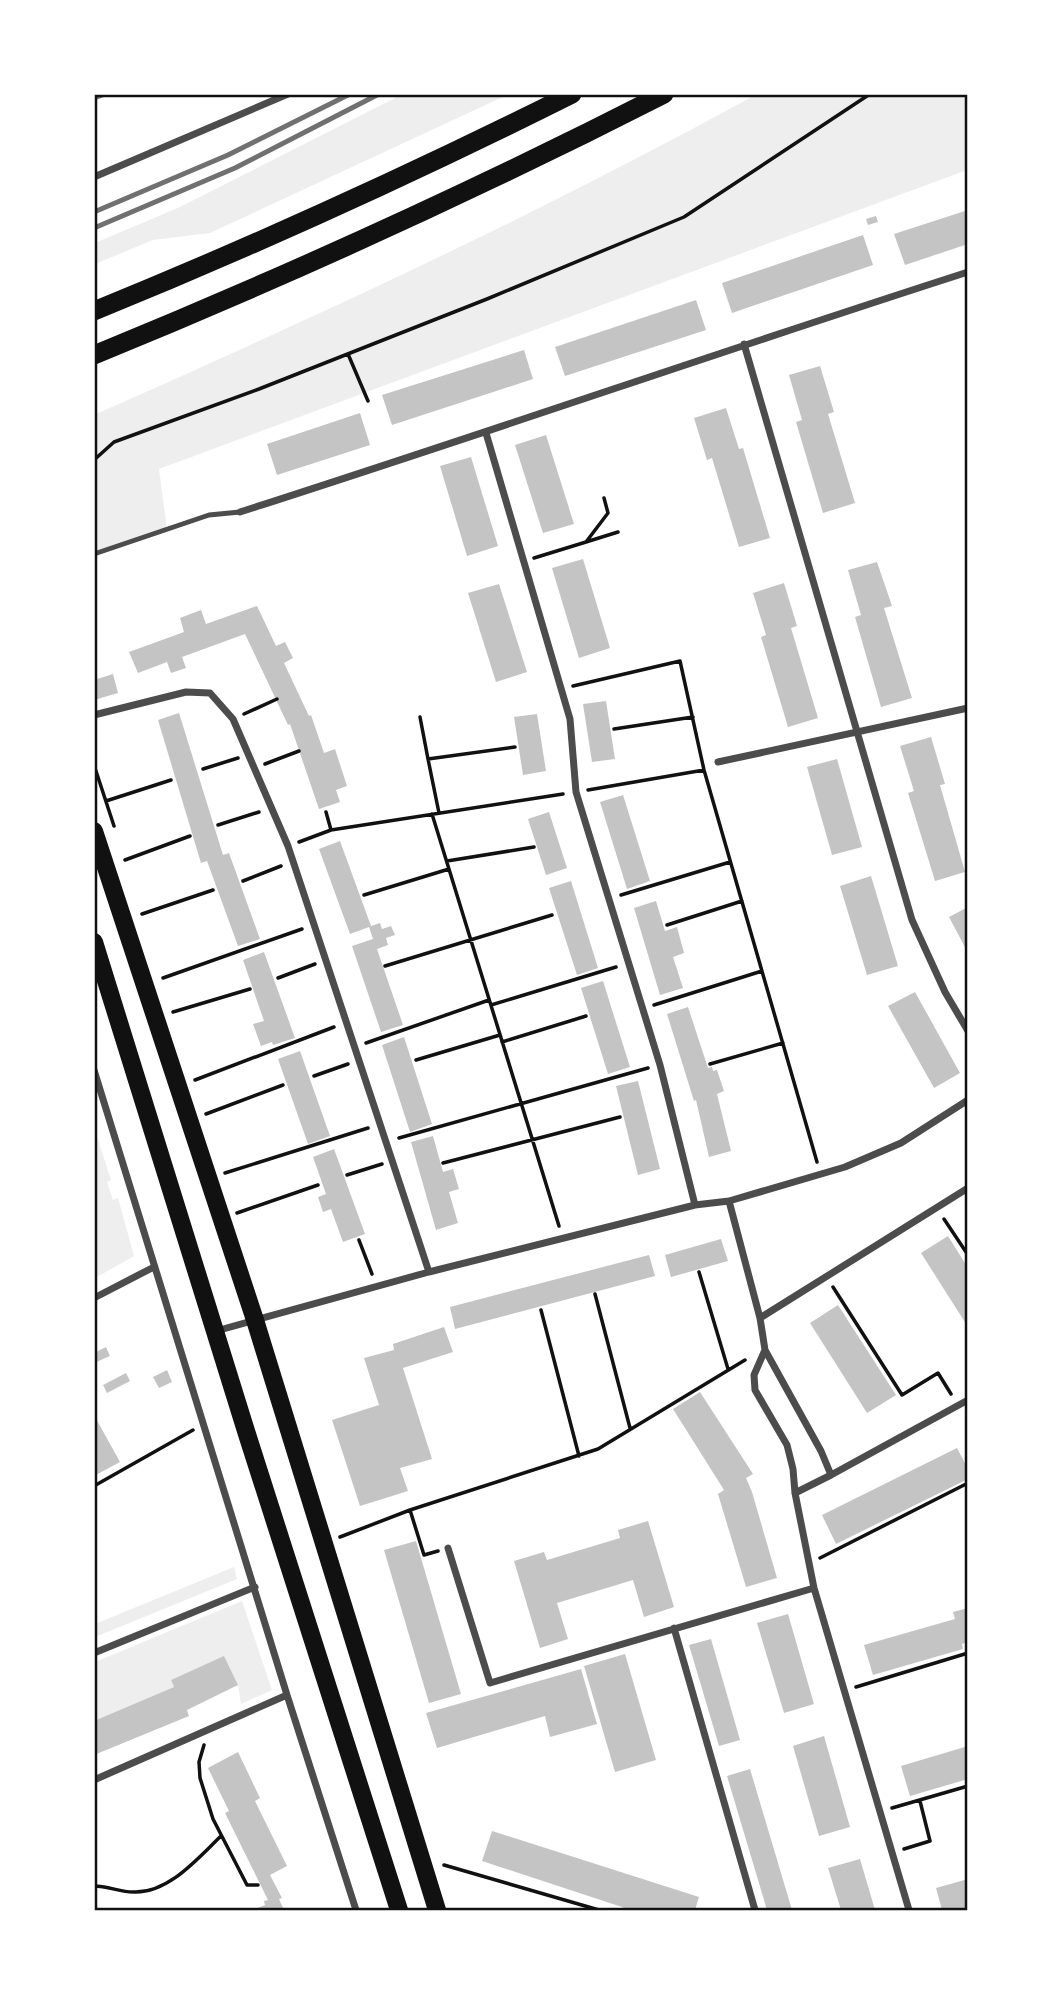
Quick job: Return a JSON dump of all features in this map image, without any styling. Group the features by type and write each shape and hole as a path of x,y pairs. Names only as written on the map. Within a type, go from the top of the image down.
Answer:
{"highway":[{"path":"94,311 296,225 572,94"},
{"path":"94,355 312,262 480,185 664,94"}],"main road":[{"path":"94,831 255,1320 437,1910"},
{"path":"94,942 399,1910"}],"street":[{"path":"94,177 288,94"},
{"path":"240,512 968,272"},
{"path":"744,344 912,920 945,992 968,1031"},
{"path":"486,433 570,719 576,792 660,1065 695,1205"},
{"path":"94,715 186,692 210,693 233,719 288,846 429,1272"},
{"path":"718,762 968,708"},
{"path":"94,1070 356,1910"},
{"path":"215,1331 563,1238 695,1205 729,1201 845,1167 901,1143 968,1100"},
{"path":"760,1318 968,1188"},
{"path":"729,1201 760,1318 765,1350 821,1451 831,1475"},
{"path":"94,1298 154,1267"},
{"path":"765,1350 754,1375 755,1390 787,1445 814,1588 909,1910"},
{"path":"794,1493 968,1400"},
{"path":"448,1548 490,1683 814,1588"},
{"path":"94,1653 254,1587"},
{"path":"674,1628 755,1910"},
{"path":"94,1780 202,1735 287,1695"}],"lane":[{"path":"94,554 209,515 240,512"}],"path":[{"path":"94,460 114,442 348,354 684,217 870,94"},
{"path":"348,354 368,401"},
{"path":"586,542 608,513 604,498"},
{"path":"523,561 618,532"},
{"path":"561,689 680,661 704,770 821,1174"},
{"path":"233,719 277,699"},
{"path":"420,717 439,813"},
{"path":"614,729 693,717"},
{"path":"428,759 515,747"},
{"path":"254,768 299,751"},
{"path":"203,769 248,755"},
{"path":"288,846 331,830 704,770 718,762"},
{"path":"106,801 171,780"},
{"path":"218,825 271,808"},
{"path":"326,811 331,830"},
{"path":"432,814 563,1238"},
{"path":"125,860 190,836"},
{"path":"446,862 534,847"},
{"path":"243,881 293,862"},
{"path":"608,898 731,862"},
{"path":"364,895 449,869"},
{"path":"142,914 213,890"},
{"path":"667,925 742,901"},
{"path":"384,966 552,915"},
{"path":"163,978 314,925"},
{"path":"278,978 325,960"},
{"path":"491,1005 629,964"},
{"path":"642,1008 762,971"},
{"path":"173,1012 250,989"},
{"path":"354,1047 489,1000"},
{"path":"502,1042 586,1016"},
{"path":"195,1080 346,1023"},
{"path":"416,1060 500,1035"},
{"path":"710,1064 783,1043"},
{"path":"314,1076 358,1060"},
{"path":"386,1142 660,1065"},
{"path":"206,1114 282,1085"},
{"path":"443,1163 620,1116"},
{"path":"225,1173 380,1124"},
{"path":"347,1175 392,1161"},
{"path":"237,1213 318,1185"},
{"path":"937,1207 968,1255"},
{"path":"359,1240 376,1286"},
{"path":"699,1272 728,1369"},
{"path":"826,1276 902,1395 938,1373 958,1406"},
{"path":"595,1294 630,1429"},
{"path":"541,1310 579,1456"},
{"path":"340,1537 410,1510 598,1449 728,1369 765,1350"},
{"path":"94,1486 204,1425"},
{"path":"809,1563 968,1483"},
{"path":"410,1510 424,1555 448,1548"},
{"path":"844,1690 968,1653"},
{"path":"202,1735 205,1748 199,1762 200,1778 221,1836 247,1885 258,1885"},
{"path":"880,1811 968,1786"},
{"path":"892,1853 930,1841 919,1800"},
{"path":"94,1886 136,1892 151,1890 169,1882 221,1836"},
{"path":"444,1865 599,1910"}],"shaded area":[{"path":"401,95 507,95 210,233 153,240 95,264 95,243 180,207"},
{"path":"755,95 967,95 967,170 159,469 167,529 95,554 94,415 262,340 511,222"},
{"path":"94,1127 111,1180 107,1182 113,1200 118,1198 134,1256 95,1278"},
{"path":"234,1567 237,1579 95,1637 95,1624"},
{"path":"242,1601 272,1690 241,1704 238,1685 224,1657 171,1680 174,1687 95,1721 95,1662"}],"building":[{"path":"968,210 968,244 905,265 894,234"},
{"path":"876,216 878,222 868,225 866,219"},
{"path":"863,235 873,265 732,313 722,283"},
{"path":"696,300 706,330 565,376 555,347"},
{"path":"524,350 533,379 392,425 382,395"},
{"path":"820,366 834,412 828,414 855,503 823,513 796,422 802,420 789,375"},
{"path":"726,408 739,449 743,448 770,538 739,547 712,458 707,460 694,418"},
{"path":"360,413 370,445 277,475 267,444"},
{"path":"546,435 574,524 543,533 515,445"},
{"path":"471,457 498,546 467,556 440,466"},
{"path":"583,559 610,648 579,658 552,568"},
{"path":"877,562 892,606 884,608 912,698 881,707 855,617 861,615 848,570"},
{"path":"784,583 797,626 791,628 818,718 788,727 761,637 766,635 753,593"},
{"path":"499,584 527,672 496,682 468,593"},
{"path":"257,606 276,646 285,642 293,658 284,663 309,716 311,715 324,753 335,749 347,786 336,790 340,802 319,809 290,724 288,725 245,634 182,657 186,668 171,673 167,662 138,673 129,652 184,632 180,618 201,610 206,624"},
{"path":"113,674 118,693 94,700 94,680"},
{"path":"606,701 615,759 592,762 583,704"},
{"path":"179,713 223,855 229,853 260,939 238,946 207,861 201,863 158,720"},
{"path":"537,714 546,771 523,775 514,717"},
{"path":"931,737 945,784 940,785 965,872 935,881 908,793 914,791 900,746"},
{"path":"837,759 862,847 832,855 807,767"},
{"path":"623,795 650,881 627,889 600,802"},
{"path":"549,812 567,868 546,875 528,819"},
{"path":"340,841 371,926 380,923 382,929 391,926 395,935 386,938 388,945 377,949 403,1025 381,1032 352,946 373,939 369,927 350,934 319,849"},
{"path":"871,876 898,966 867,975 840,886"},
{"path":"571,881 598,968 577,975 549,888"},
{"path":"656,901 665,931 677,927 684,953 673,957 683,988 660,995 634,908"},
{"path":"968,907 968,953 949,917"},
{"path":"264,952 295,1038 261,1046 253,1024 264,1021 243,960"},
{"path":"603,981 630,1067 608,1074 581,988"},
{"path":"915,992 960,1073 934,1088 888,1006"},
{"path":"688,1007 708,1068 717,1070 724,1091 717,1094 731,1151 709,1157 696,1100 694,1101 667,1014"},
{"path":"404,1037 432,1124 410,1132 382,1045"},
{"path":"300,1051 330,1136 308,1144 278,1059"},
{"path":"638,1081 660,1169 638,1175 616,1086"},
{"path":"433,1136 443,1172 453,1169 459,1189 449,1192 458,1223 436,1230 411,1142"},
{"path":"334,1149 365,1234 343,1242 331,1209 323,1212 318,1197 326,1194 313,1157"},
{"path":"948,1236 968,1268 968,1327 921,1253"},
{"path":"721,1239 728,1261 671,1277 665,1255"},
{"path":"649,1255 655,1276 455,1329 450,1307"},
{"path":"838,1305 896,1395 867,1413 810,1323"},
{"path":"444,1327 453,1352 403,1368 432,1459 400,1468 408,1491 360,1506 332,1420 379,1405 364,1358 394,1350 393,1344"},
{"path":"106,1347 110,1356 94,1363 94,1353"},
{"path":"167,1370 172,1382 159,1388 153,1377"},
{"path":"126,1373 130,1381 107,1393 103,1385"},
{"path":"700,1392 753,1474 746,1478 777,1578 746,1587 718,1494 724,1490 673,1409"},
{"path":"94,1415 120,1462 94,1476"},
{"path":"957,1448 968,1469 968,1479 836,1544 822,1515"},
{"path":"648,1521 674,1607 644,1617 633,1580 557,1603 568,1639 540,1648 514,1561 544,1552 547,1560 620,1538 618,1530"},
{"path":"416,1541 461,1694 429,1703 384,1550"},
{"path":"968,1608 968,1642 962,1644 963,1649 873,1675 864,1645 955,1619 953,1612"},
{"path":"788,1614 814,1704 784,1713 757,1623"},
{"path":"711,1639 740,1740 719,1746 689,1645"},
{"path":"625,1654 656,1760 615,1772 584,1666"},
{"path":"224,1656 238,1685 187,1710 189,1716 94,1755 94,1721 174,1687 171,1680"},
{"path":"581,1669 597,1724 550,1737 545,1716 437,1748 426,1713"},
{"path":"824,1736 850,1827 819,1836 793,1746"},
{"path":"968,1746 968,1779 910,1796 901,1766"},
{"path":"238,1752 260,1798 255,1801 287,1866 270,1875 282,1898 279,1899 284,1910 253,1910 265,1905 264,1901 268,1900 225,1813 229,1811 208,1768"},
{"path":"750,1769 792,1910 767,1910 727,1776"},
{"path":"492,1831 699,1897 695,1910 631,1910 482,1861"},
{"path":"860,1859 875,1910 841,1910 828,1868"},
{"path":"968,1879 968,1910 942,1910 936,1888"}],"railway":[{"path":"94,98 105,94"},
{"path":"94,212 228,155 350,94"},
{"path":"94,228 235,168 379,94"}]}
